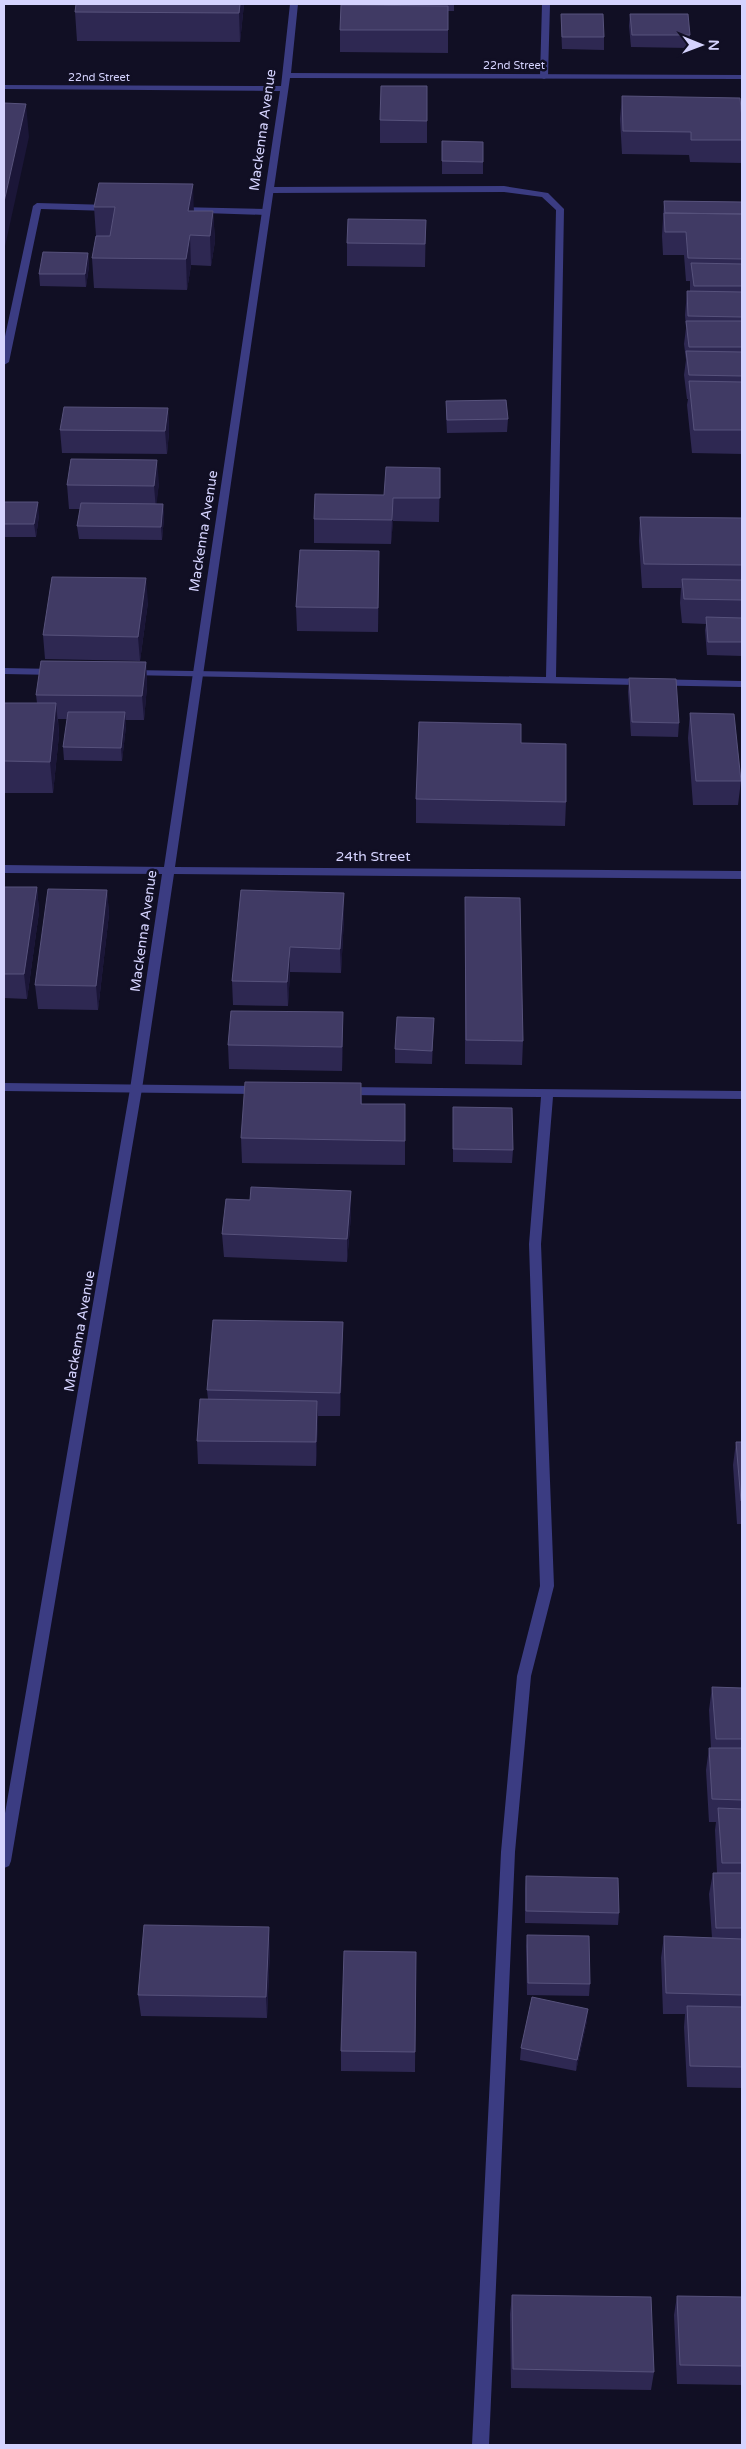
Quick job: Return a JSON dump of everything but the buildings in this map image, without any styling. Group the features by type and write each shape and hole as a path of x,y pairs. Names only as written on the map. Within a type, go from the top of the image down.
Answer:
{"street":[{"name":"Mackenna Avenue","path":"4,1861 136,1088 196,674 285,89 294,4"},
{"path":"544,77 546,4"},
{"name":"22nd Street","path":"285,75 742,77"},
{"name":"22nd Street","path":"4,88 285,89"},
{"path":"270,190 504,190 545,195 560,209 551,681"},
{"path":"4,362 37,206 117,208"},
{"path":"166,209 266,212"},
{"path":"4,671 71,672"},
{"path":"119,673 742,684"},
{"name":"24th Street","path":"4,869 742,875"},
{"path":"4,1087 273,1090"},
{"path":"332,1091 742,1095"},
{"path":"481,2445 508,1852 524,1676 547,1586 535,1244 548,1093"}]}
